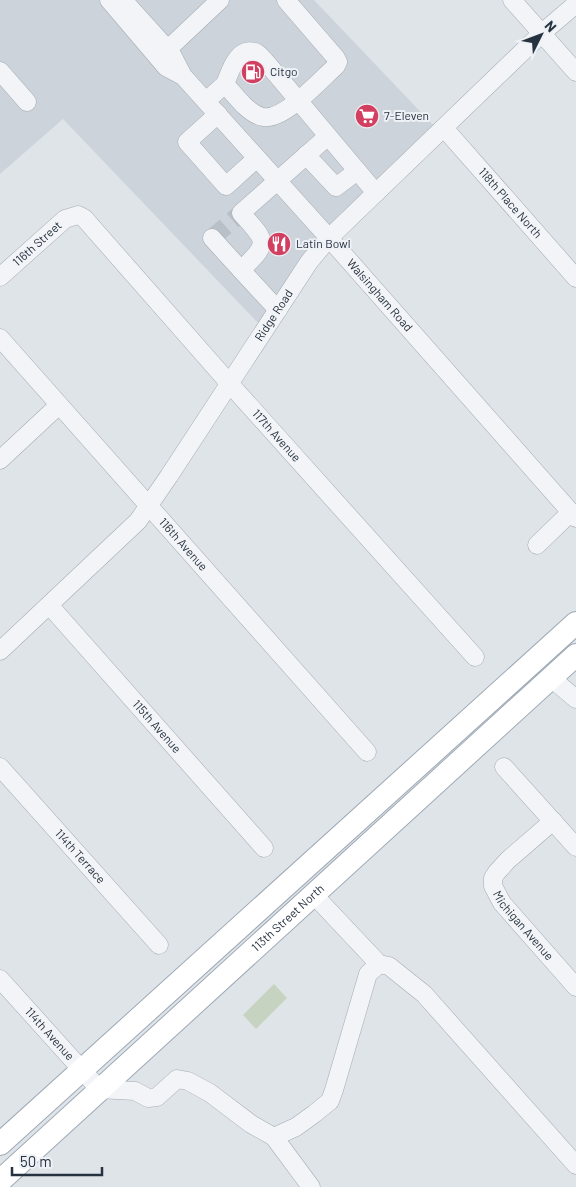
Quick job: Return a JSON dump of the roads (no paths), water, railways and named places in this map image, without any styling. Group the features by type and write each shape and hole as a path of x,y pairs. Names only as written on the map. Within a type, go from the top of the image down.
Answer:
{"main road":[{"name":"113th Street North","path":"0,1144 576,623"},
{"name":"113th Street North","path":"0,1181 576,655"}],"street":[{"name":"Walsingham Road","path":"109,0 166,66 183,76"},
{"name":"Walsingham Road","path":"123,0 168,49 183,76 574,515"},
{"path":"168,49 220,0"},
{"path":"225,84 254,113 264,117 275,116 298,100 336,66 338,62 336,58 286,0"},
{"path":"512,0 576,72"},
{"name":"Ridge Road","path":"0,651 50,606 138,520 309,262 329,238 542,33 576,4"},
{"path":"206,101 225,84 238,56 246,52 256,53 266,62 376,193"},
{"path":"0,72 27,102"},
{"path":"218,114 187,142 200,157 226,186 257,158"},
{"name":"118th Place North","path":"444,128 576,278"},
{"path":"241,270 258,253 262,244 262,238 241,213 328,136"},
{"path":"306,154 336,187 357,170"},
{"name":"116th Street","path":"0,277 65,219 78,215"},
{"name":"117th Avenue","path":"78,215 90,223 229,383 475,657"},
{"path":"212,238 278,310"},
{"name":"116th Avenue","path":"0,338 367,752"},
{"path":"0,460 59,405"},
{"path":"536,545 574,515"},
{"name":"115th Avenue","path":"50,606 264,848"},
{"path":"551,678 576,699"},
{"path":"504,766 576,847"},
{"name":"114th Terrace","path":"0,767 159,946"},
{"name":"Michigan Avenue","path":"553,821 496,872 493,878 493,886 502,903 576,987"},
{"path":"313,894 379,964 390,966 424,994 576,1165"},
{"path":"274,1137 296,1127 330,1101 368,974 379,964"},
{"name":"114th Avenue","path":"0,979 99,1089"},
{"path":"99,1089 135,1092 148,1098 157,1097 177,1079 188,1081 210,1094 251,1124 274,1137 311,1187"}],"tunnel":[{"path":"212,238 241,213"}],"place":[{"name":"Citgo","path":"253,72"},
{"name":"7-Eleven","path":"367,116"},
{"name":"Latin Bowl","path":"279,244"}]}
